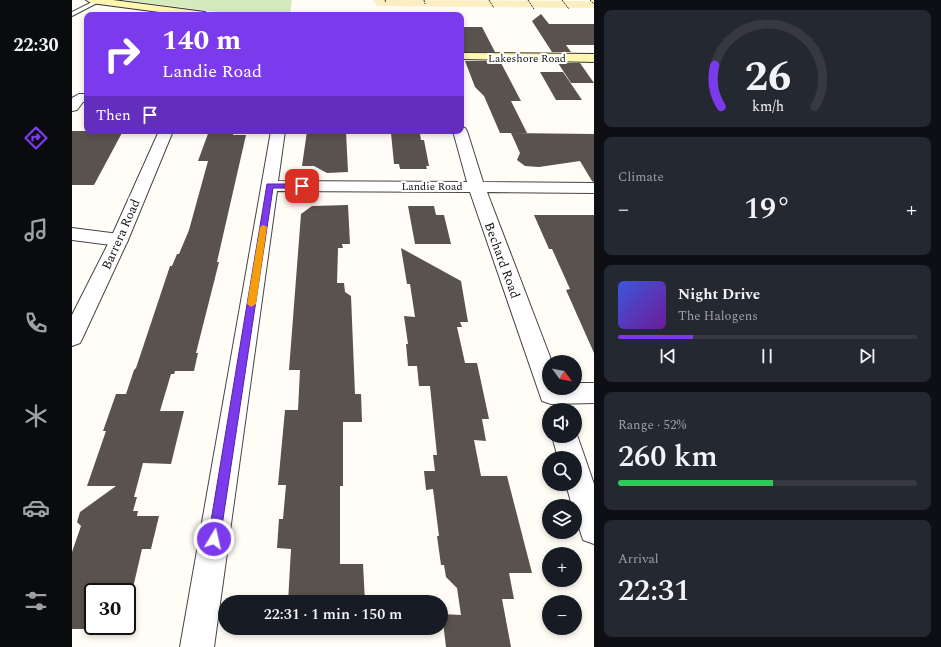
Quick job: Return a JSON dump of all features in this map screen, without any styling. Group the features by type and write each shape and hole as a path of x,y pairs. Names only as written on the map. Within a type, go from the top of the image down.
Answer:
{"main road":[{"path":"94,1 181,12"},
{"name":"Lakeshore Road","path":"464,56 594,58"}],"street":[{"path":"72,107 79,98 84,98"},
{"name":"Barrera Road","path":"72,337 119,240 165,134"},
{"path":"197,647 278,134"},
{"name":"Bechard Road","path":"461,134 476,186 542,368"},
{"name":"Landie Road","path":"270,186 476,186 594,188"},
{"path":"72,234 119,240"},
{"path":"582,394 594,393"},
{"path":"582,491 594,529"}],"lane":[{"path":"72,14 94,1"}],"path":[{"path":"424,0 425,4"},
{"path":"489,0 494,8"},
{"path":"528,0 534,9"},
{"path":"562,0 569,8"},
{"path":"590,0 594,4"}],"green space":[{"path":"124,0 292,0 290,12 217,12"}],"sand":[{"path":"373,0 594,1 594,8 377,6"}],"building":[{"path":"541,14 549,24 594,24 594,45 566,45 571,52 552,52 532,21"},
{"path":"464,27 482,27 495,52 464,52"},
{"path":"465,61 500,61 521,101 511,101 527,133 500,133 484,96 475,87"},
{"path":"558,63 580,63 594,83 571,83"},
{"path":"540,72 563,72 582,100 556,100"},
{"path":"72,131 84,131 84,134 121,134 94,185 72,185"},
{"path":"511,133 594,134 594,182 580,161 539,167 525,166 517,160 520,153"},
{"path":"208,134 246,135 217,262 219,262 196,353 198,353 194,371 175,371 174,374 171,374 160,411 184,411 171,464 143,463 134,497 137,497 133,511 138,511 137,516 159,516 151,549 142,549 134,583 84,583 84,629 72,629 72,552 81,526 77,522 80,512 116,486 87,486 106,431 103,431 116,394 126,394 170,266 172,266 177,254 179,254 189,230 208,161 198,161"},
{"path":"307,134 346,134 348,172 327,173 314,166 302,166"},
{"path":"391,134 420,134 421,140 424,140 429,166 426,166 427,169 400,169 399,164 394,164"},
{"path":"348,205 350,244 342,244 343,248 338,248 337,283 344,283 345,292 351,296 355,394 361,394 362,422 343,422 343,486 340,486 340,564 363,564 365,595 288,595 291,549 277,548 279,519 283,519 286,485 278,485 285,410 298,410 300,370 289,370 301,214 312,206"},
{"path":"408,206 434,206 436,215 444,215 451,244 415,244"},
{"path":"534,215 594,215 594,353 566,290 570,289 552,249 549,249"},
{"path":"401,248 461,281 468,322 460,322 462,327 457,327 465,363 477,363 489,419 482,419 486,441 474,440 481,476 507,476 532,573 509,573 514,599 502,599 511,647 446,647 445,635 448,635 448,614 461,615 457,588 446,577 444,565 441,565 433,489 426,490 424,471 435,471 433,455 437,455 430,386 419,386 417,366 408,366 406,344 408,344 404,316 415,317 410,284 407,284"}],"slow traffic":[{"path":"251,304 263,227"}],"route":[{"path":"214,539 270,186 302,186"}]}
